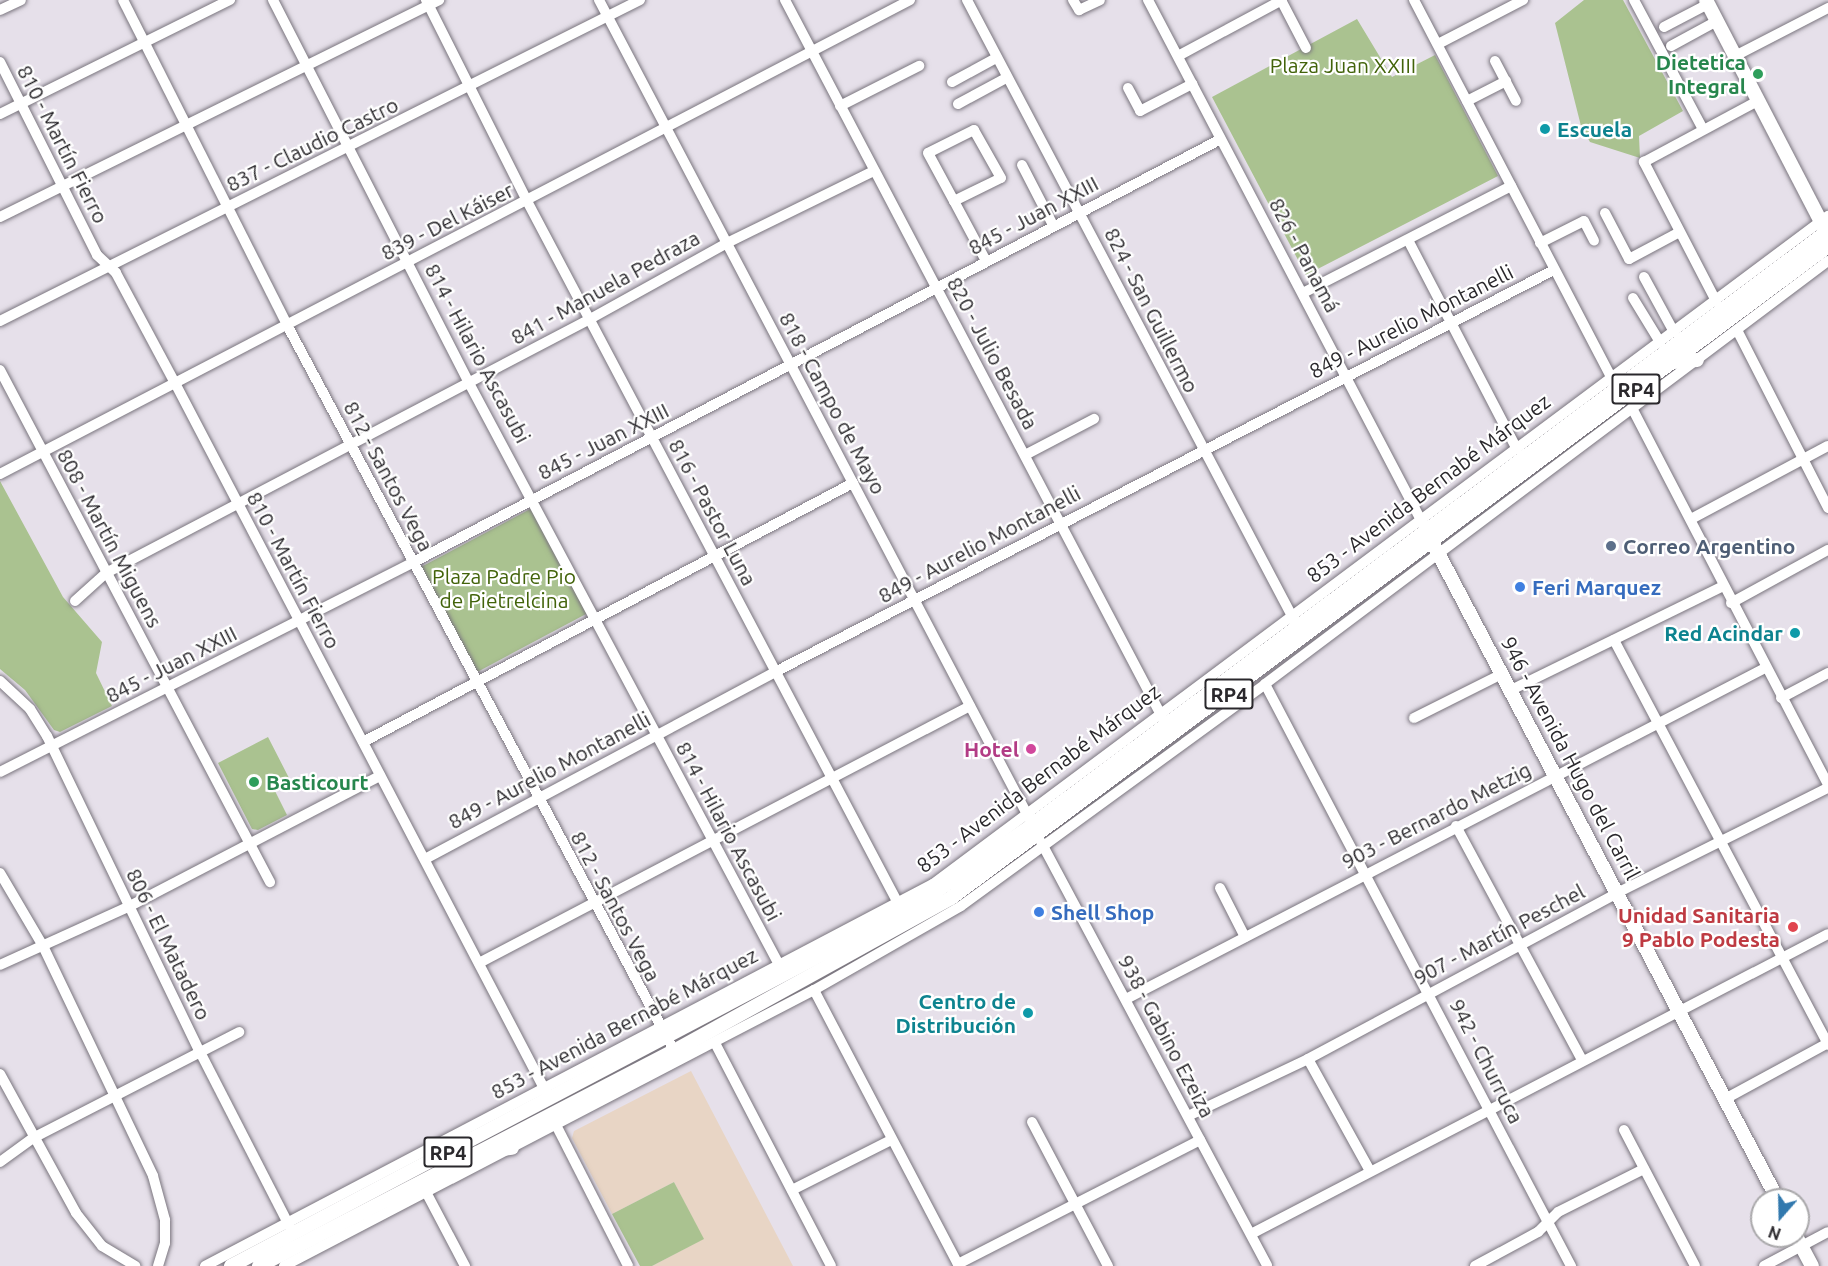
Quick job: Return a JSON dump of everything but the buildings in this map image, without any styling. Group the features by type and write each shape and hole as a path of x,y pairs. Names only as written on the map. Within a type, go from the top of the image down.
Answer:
{"main road":[{"path":"1707,2 1827,230"},
{"name":"853 - Avenida Bernabé Márquez","path":"231,1266 290,1227 547,1094 670,1045 782,971 901,908 1035,831 1163,719 1672,363 1827,230"},
{"name":"853 - Avenida Bernabé Márquez","path":"1429,535 1615,383 1827,230"},
{"path":"1672,363 1697,360"},
{"name":"946 - Avenida Hugo del Carril","path":"1429,535 1619,892 1772,1188"},
{"name":"853 - Avenida Bernabé Márquez","path":"259,1266 478,1152 670,1045 922,916 1298,626"},
{"path":"922,916 948,914"},
{"path":"478,1152 512,1148"},
{"path":"1803,1248 1812,1266"}],"street":[{"path":"0,10 21,0"},
{"name":"812 - Santos Vega","path":"123,0 287,325 592,904 670,1045"},
{"path":"0,114 230,0"},
{"name":"814 - Hilario Ascasubi","path":"273,0 470,383 533,499 711,842 782,971"},
{"path":"0,217 427,3 439,0"},
{"name":"818 - Campo de Mayo","path":"599,0 1035,831"},
{"name":"837 - Claudio Castro","path":"0,321 640,0"},
{"name":"820 - Julio Besada","path":"785,0 1163,719"},
{"name":"839 - Del Káiser","path":"0,474 910,0"},
{"name":"824 - San Guillermo","path":"967,0 1202,450 1298,626"},
{"path":"1073,0 1079,10 1100,0"},
{"name":"826 - Panamá","path":"1148,0 1304,293 1429,535"},
{"path":"1178,56 1281,0 1306,48"},
{"path":"1414,0 1615,383"},
{"path":"1438,44 1523,0"},
{"path":"1634,0 1703,129"},
{"path":"1664,27 1707,2"},
{"name":"816 - Pastor Luna","path":"427,3 527,201 830,779 901,908"},
{"path":"1735,56 1828,8"},
{"path":"1671,46 1716,21"},
{"path":"952,82 996,58"},
{"path":"1495,61 1516,101"},
{"name":"810 - Martín Fierro","path":"0,62 97,255 110,267 175,384 547,1094"},
{"path":"840,106 919,66"},
{"path":"958,104 1006,78"},
{"path":"1467,101 1506,81"},
{"path":"1128,88 1140,111 1192,84"},
{"path":"1716,301 1678,233 1644,162 1758,101"},
{"path":"954,201 1000,178 974,130 928,153 986,261"},
{"name":"845 - Juan XXIII","path":"0,772 300,621 652,439 1053,225 1221,139"},
{"path":"1022,165 1053,225"},
{"name":"841 - Manuela Pedraza","path":"75,601 106,573 590,320 727,243 874,171"},
{"path":"1304,293 1511,186"},
{"path":"1605,213 1629,259 1678,233"},
{"path":"1540,243 1584,221 1594,241"},
{"name":"853 - Avenida Bernabé Márquez","path":"284,1266 299,1262 426,1192 556,1125 670,1045 715,1042 814,990 948,914 1035,831 1265,684 1429,535 1517,449 1615,383 1660,342 1716,301 1827,230"},
{"path":"1408,240 1517,449"},
{"name":"853 - Avenida Bernabé Márquez","path":"1429,535 1632,408 1828,261"},
{"name":"849 - Aurelio Montanelli","path":"425,859 775,672 1554,270"},
{"path":"1644,277 1674,332"},
{"path":"1633,298 1660,342"},
{"path":"1737,330 1828,508"},
{"name":"808 - Martín Miguens","path":"0,370 270,882"},
{"path":"1632,408 1828,787"},
{"path":"1025,455 1094,419"},
{"path":"1691,519 1828,446"},
{"path":"363,742 853,483"},
{"path":"1731,603 1828,550"},
{"path":"1511,690 1723,586"},
{"path":"1614,640 1828,1044 1725,1099"},
{"name":"903 - Bernardo Metzig","path":"1126,999 1456,826 1765,668"},
{"path":"1781,698 1828,673"},
{"path":"1414,718 1503,674"},
{"name":"806 - El Matadero","path":"0,681 30,709 52,747 200,1052 290,1227"},
{"name":"942 - Churruca","path":"1265,684 1365,874 1431,993 1571,1266"},
{"path":"478,963 970,706"},
{"path":"0,965 130,906 380,777"},
{"name":"907 - Martín Peschel","path":"1188,1116 1308,1059 1519,944 1828,787"},
{"path":"1456,826 1582,1060"},
{"name":"938 - Gabino Ezeiza","path":"1035,831 1267,1266"},
{"path":"0,873 43,946 116,1094 164,1209 165,1243 158,1266"},
{"path":"1220,888 1245,937"},
{"path":"1251,1234 1828,934"},
{"path":"814,990 958,1265 1200,1140"},
{"path":"0,1162 33,1138 239,1032"},
{"path":"715,1042 831,1266"},
{"path":"1308,1059 1370,1171"},
{"path":"0,1074 33,1138 91,1235 135,1266"},
{"path":"1032,1122 1108,1266"},
{"path":"556,1125 628,1266"},
{"path":"1624,1130 1695,1266"},
{"path":"792,1190 891,1140"},
{"path":"1475,1266 1548,1224 1558,1212 1644,1169"},
{"path":"426,1192 465,1266"},
{"name":"853 - Avenida Bernabé Márquez","path":"205,1266 290,1227"},
{"path":"1810,1238 1828,1232"},
{"path":"1764,1266 1789,1248"}],"shaded area":[{"path":"691,1071 793,1266 652,1266 703,1239 674,1182 612,1214 572,1138 574,1131"}],"green space":[{"path":"1584,0 1623,0 1683,111 1639,136 1640,158 1590,142 1581,126 1555,23"},
{"name":"Plaza Juan XXIII","path":"1357,19 1392,77 1435,55 1498,176 1306,275 1212,97"},
{"path":"0,481 63,597 102,642 96,673 112,706 60,732 54,730 25,690 0,669"},
{"name":"Plaza Padre Pio de Pietrelcina","path":"534,507 590,612 477,672 421,567"},
{"name":"Basticourt","path":"268,737 289,778 273,787 287,815 258,830 252,829 218,763"},
{"path":"674,1182 704,1239 652,1266 640,1266 612,1214"}],"place":[{"name":"Dietetica Integral","path":"1758,74"},
{"name":"Escuela","path":"1545,129"},
{"name":"Correo Argentino","path":"1611,546"},
{"name":"Feri Marquez","path":"1520,587"},
{"name":"Red Acindar","path":"1795,633"},
{"name":"Hotel","path":"1031,749"},
{"name":"Basticourt","path":"254,782"},
{"name":"Shell Shop","path":"1039,912"},
{"name":"Unidad Sanitaria 9 Pablo Podesta","path":"1793,927"},
{"name":"Centro de Distribución","path":"1028,1013"}]}
